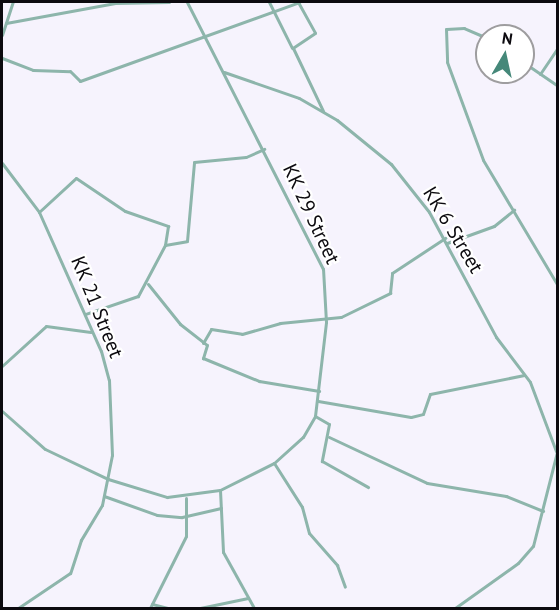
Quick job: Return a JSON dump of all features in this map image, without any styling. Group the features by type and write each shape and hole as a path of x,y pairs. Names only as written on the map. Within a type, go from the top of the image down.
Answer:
{"street":[{"path":"2,35 13,2"},
{"path":"6,23 115,3 169,2"},
{"name":"KK 29 Street","path":"2,411 30,440 108,479 151,494 186,498 220,490 274,463 303,437 315,416 320,392 326,322 318,255 186,2"},
{"path":"269,2 324,113"},
{"path":"2,58 33,70 70,72 80,81 274,14 299,2 315,33 293,48"},
{"path":"475,34 452,27 444,31 444,46 480,153 558,286"},
{"path":"540,74 558,47"},
{"path":"535,70 558,86"},
{"name":"KK 6 Street","path":"224,72 324,113 391,164 445,238 496,337 524,375 557,449"},
{"path":"165,244 187,241 194,162 246,157 264,149"},
{"name":"KK 21 Street","path":"2,163 39,212 85,314 109,380 108,479 104,496 70,573 18,609"},
{"path":"39,212 76,178 125,211 167,223 165,244 148,285 132,300 85,314"},
{"path":"447,243 494,226 514,210"},
{"path":"320,392 259,381 205,360 203,343 211,329 242,334 280,323 326,322 390,293 392,273 445,238"},
{"path":"148,285 203,343"},
{"path":"2,366 44,327 92,332"},
{"path":"318,401 411,417 423,414 430,394 524,375"},
{"path":"315,416 329,424 322,461 368,487"},
{"path":"328,437 426,483 506,496 543,511"},
{"path":"455,609 518,563 533,546 557,449"},
{"path":"274,463 302,507 309,533 337,565 345,587"},
{"path":"220,490 224,552 254,609"},
{"path":"104,496 157,515 190,515 221,508"},
{"path":"150,609 177,558 190,515 186,498"},
{"path":"200,609 248,598"},
{"path":"152,604 168,609"}]}
